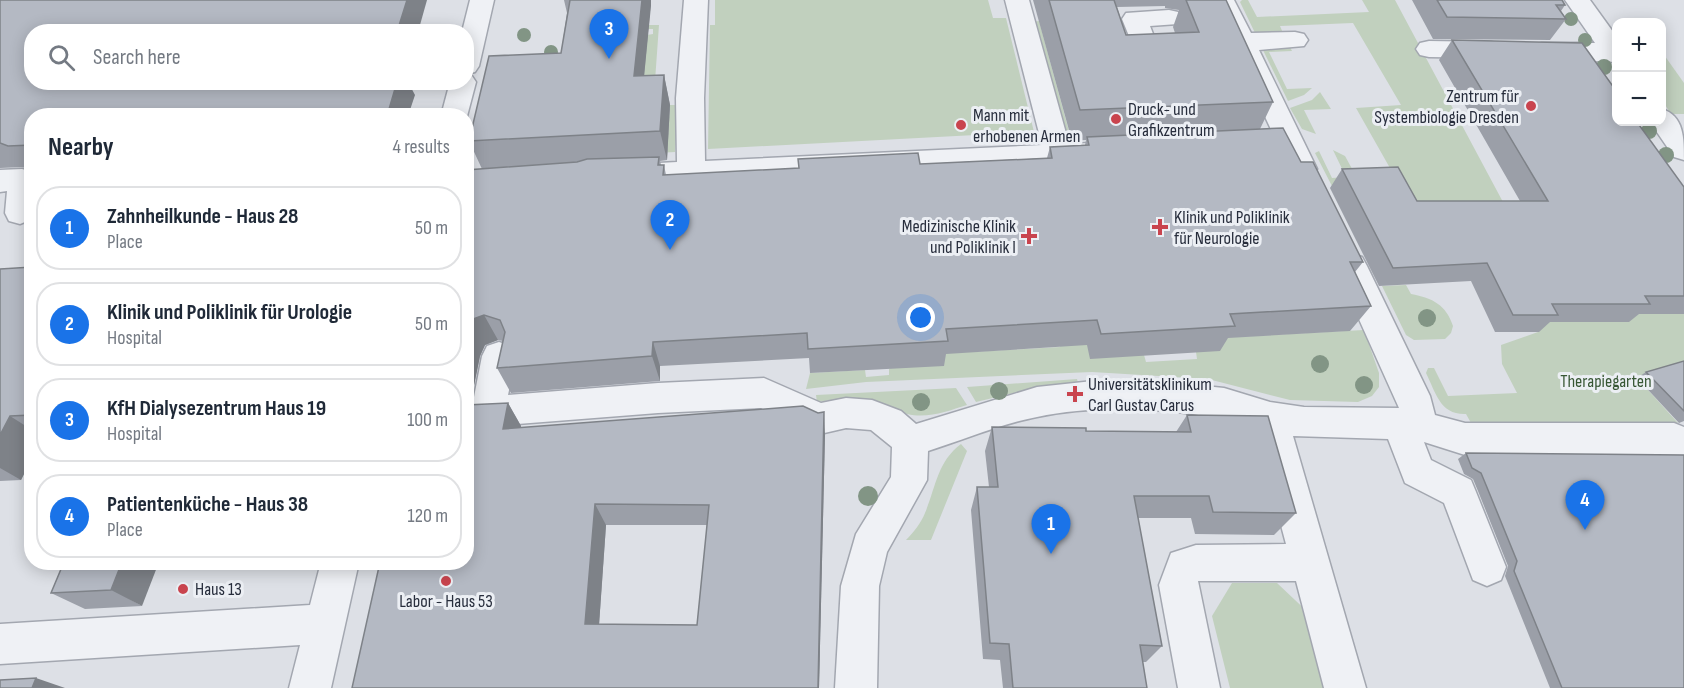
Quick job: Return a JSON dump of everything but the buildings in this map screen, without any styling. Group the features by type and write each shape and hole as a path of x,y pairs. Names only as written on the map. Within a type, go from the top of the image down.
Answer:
{"street":[{"path":"474,33 482,0"},
{"path":"691,172 690,98 696,0"},
{"path":"1017,0 1058,154"},
{"path":"1577,0 1612,48"},
{"path":"1219,10 1241,42 1276,143 1317,199"},
{"path":"1147,52 1135,19 1169,18"},
{"path":"1241,42 1295,40"},
{"path":"1429,49 1612,53"},
{"path":"456,108 461,90"},
{"path":"1666,124 1684,150"},
{"path":"600,176 1120,151"},
{"path":"0,181 22,180 11,214"},
{"path":"1338,241 1410,389 1418,413 1407,423"},
{"path":"499,356 477,412 658,398 764,393 820,419 831,414 861,412 889,422 910,441 909,480 869,547 860,586 856,688"},
{"path":"910,441 1037,402 1093,396 1155,396 1224,403 1270,417 1304,422 1407,423 1465,439 1674,439 1684,443"},
{"path":"1270,417 1308,562 1345,688"},
{"path":"1407,423 1418,471 1458,492 1487,567"},
{"path":"1199,688 1178,585 1185,566 1196,563 1308,562"},
{"path":"310,688 338,570"},
{"path":"0,644 326,624"}],"green space":[{"path":"715,0 988,0 993,18 1006,18 1034,132 708,149 710,25 715,25"},
{"name":"Therapiegarten","path":"1248,0 1257,17 1369,12 1362,0 1395,0 1519,232 1584,313 1684,314 1684,365 1666,385 1648,390 1678,423 1471,423 1466,414 1450,411 1445,407 1436,395 1426,373 1428,368 1434,368 1448,396 1517,393 1502,364 1501,345 1538,332 1412,207 1356,108 1401,105 1353,23 1280,26 1283,33 1256,35 1240,2"},
{"path":"1039,21 1069,131 1062,131 1033,22"},
{"path":"648,25 659,25 654,95 642,96 647,35 653,34 653,29 647,29"},
{"path":"1290,47 1292,51 1269,52 1287,89 1312,88 1304,95 1288,101 1262,48"},
{"path":"1666,58 1684,83 1684,114 1671,114 1666,106"},
{"path":"1320,92 1331,109 1304,110 1316,134 1302,129 1290,108 1312,100"},
{"path":"670,105 678,105 675,152 638,154 667,144"},
{"path":"1333,150 1345,156 1362,187 1333,188 1315,153 1319,151 1332,178 1346,177"},
{"path":"1406,285 1411,294 1432,300 1447,313 1453,326 1451,333 1445,339 1414,340 1406,335 1382,286"},
{"path":"1055,323 1144,355 1146,362 1197,359 1196,352 1215,338 1364,330 1379,373 1379,387 1372,396 1358,402 1290,400 1208,379 1092,372 866,382 806,389 810,373 865,370 866,377 889,375 889,369 939,330 971,352 1060,347"},
{"path":"1077,379 1078,383 1022,391 976,402 967,387"},
{"path":"956,388 967,405 923,416 904,413 874,400 850,398 817,402 816,395"},
{"path":"961,444 967,451 931,540 906,540 923,517 942,467"},
{"path":"1232,583 1277,583 1313,617 1331,688 1230,688 1212,616"}],"place":[{"name":"KfH Dialysezentrum Haus 19","path":"609,59"},
{"name":"Zentrum für Systembiologie Dresden","path":"1531,106"},
{"name":"Druck- und Grafikzentrum","path":"1116,119"},
{"name":"Mann mit erhobenen Armen","path":"961,125"},
{"name":"Klinik und Poliklinik für Neurologie","path":"1160,227"},
{"name":"Medizinische Klinik und Poliklinik I","path":"1029,236"},
{"name":"Klinik und Poliklinik für Urologie","path":"670,250"},
{"name":"Universitätsklinikum Carl Gustav Carus","path":"1075,394"},
{"name":"Patientenküche - Haus 38","path":"1585,530"},
{"name":"Zahnheilkunde - Haus 28","path":"1051,554"},
{"name":"Labor - Haus 53","path":"446,581"},
{"name":"Haus 13","path":"183,589"}]}
